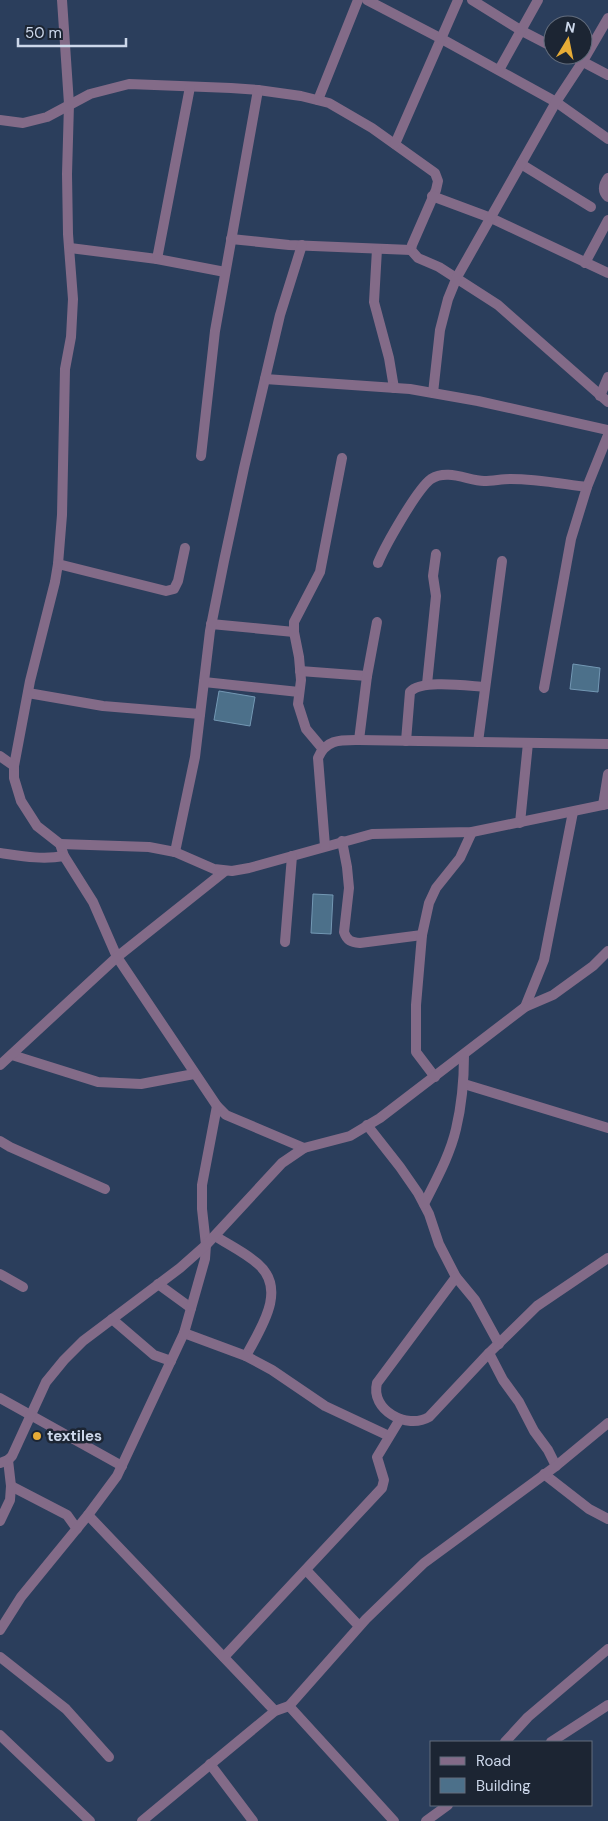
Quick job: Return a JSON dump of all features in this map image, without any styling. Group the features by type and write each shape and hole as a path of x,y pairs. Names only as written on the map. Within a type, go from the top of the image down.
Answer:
{"street":[{"path":"62,0 69,104 67,174 73,299 71,337 65,369 62,515 58,564 28,693 14,766 14,778 21,801 37,826 60,844 64,856 93,902 117,957 217,1106 226,1115 304,1148"},
{"path":"318,100 358,0"},
{"path":"367,0 556,102 608,139"},
{"path":"395,144 458,0"},
{"path":"472,0 543,42"},
{"path":"499,70 538,0"},
{"path":"593,44 608,18"},
{"path":"433,393 440,330 448,299 457,278 556,102 580,65"},
{"path":"590,65 608,75"},
{"path":"0,120 23,123 47,117 90,94 129,84 258,90 318,100 340,108 435,173 438,181 411,250"},
{"path":"157,259 190,87"},
{"path":"201,456 215,331 258,90"},
{"path":"521,164 591,208"},
{"path":"608,178 603,188 604,193 608,197"},
{"path":"432,196 490,218 608,274"},
{"path":"585,262 605,233 608,220"},
{"path":"231,239 302,245 411,250 418,258 439,266 498,305 604,399"},
{"path":"175,852 196,757 211,624 244,468 280,315 302,245"},
{"path":"70,248 157,259 225,272"},
{"path":"377,248 374,302 389,358 394,388"},
{"path":"604,399 608,378"},
{"path":"265,379 394,388 433,393 608,430"},
{"path":"544,688 571,539 587,488 608,435"},
{"path":"322,748 312,737 300,715 298,704 300,672 294,622 320,572 342,458"},
{"path":"378,563 384,548 418,494 432,479 443,475 485,481 510,479 543,480 587,488"},
{"path":"58,564 166,590 174,589 178,581 185,548"},
{"path":"427,684 436,596 432,576 436,554"},
{"path":"478,742 502,561"},
{"path":"359,740 367,676 378,622"},
{"path":"211,624 294,632"},
{"path":"300,672 367,676"},
{"path":"204,682 299,692"},
{"path":"406,741 410,692 414,687 427,684 485,687"},
{"path":"28,693 103,706 200,714"},
{"path":"325,846 318,758 322,748 332,743 359,740 608,744"},
{"path":"520,823 528,742"},
{"path":"0,756 14,766"},
{"path":"60,844 149,847 175,852 214,869 232,871 372,834 472,832 605,805 608,774"},
{"path":"525,1007 544,960 573,812"},
{"path":"435,1077 416,1052 416,1006 422,935 429,903 436,888 460,858 472,832"},
{"path":"342,841 348,867 349,888 344,932 350,942 360,943 422,935"},
{"path":"0,853 52,859 64,856"},
{"path":"285,942 292,856"},
{"path":"0,1066 117,957 225,870"},
{"path":"0,1521 10,1500 11,1486 4,1461 12,1456 46,1382 83,1341 206,1245 282,1163 304,1148 350,1136 368,1125 435,1077 525,1007 553,995 593,966 608,951"},
{"path":"12,1055 98,1082 141,1084 194,1074"},
{"path":"424,1204 456,1131 464,1084 464,1055"},
{"path":"464,1084 608,1128"},
{"path":"0,1630 21,1596 77,1529 117,1476 184,1333 202,1270 206,1245 202,1190 217,1106"},
{"path":"368,1125 400,1166 424,1204 434,1231 456,1277 475,1300 499,1344"},
{"path":"0,1141 105,1189"},
{"path":"216,1236 257,1263 270,1279 272,1289 266,1318 246,1356"},
{"path":"456,1277 377,1383 375,1392 377,1400 384,1409 400,1419 414,1422 422,1421 429,1417 489,1353 537,1306 608,1258"},
{"path":"0,1274 24,1287"},
{"path":"158,1284 191,1308"},
{"path":"112,1319 154,1355 171,1361"},
{"path":"184,1333 246,1356 272,1370 325,1406 390,1436"},
{"path":"489,1353 503,1380 519,1402 534,1432 548,1450 556,1466"},
{"path":"0,1398 122,1466"},
{"path":"224,1657 382,1488 384,1480 377,1457 400,1419"},
{"path":"142,1821 275,1711 289,1706 359,1626 424,1563 556,1466 608,1422"},
{"path":"544,1474 589,1509 608,1519"},
{"path":"11,1486 67,1515 77,1529"},
{"path":"88,1515 275,1711"},
{"path":"306,1570 359,1626"},
{"path":"506,1741 528,1717 608,1649"},
{"path":"0,1657 66,1709 109,1757"},
{"path":"553,1741 608,1705"},
{"path":"289,1706 394,1821"},
{"path":"0,1735 90,1821"},
{"path":"210,1764 253,1821"},
{"path":"426,1821 447,1806"}],"building":[{"path":"573,664 600,668 598,692 570,689"},
{"path":"219,691 255,697 250,726 214,720"},
{"path":"313,894 333,895 331,934 311,933"}],"place":[{"name":"textiles","path":"37,1436"}]}
